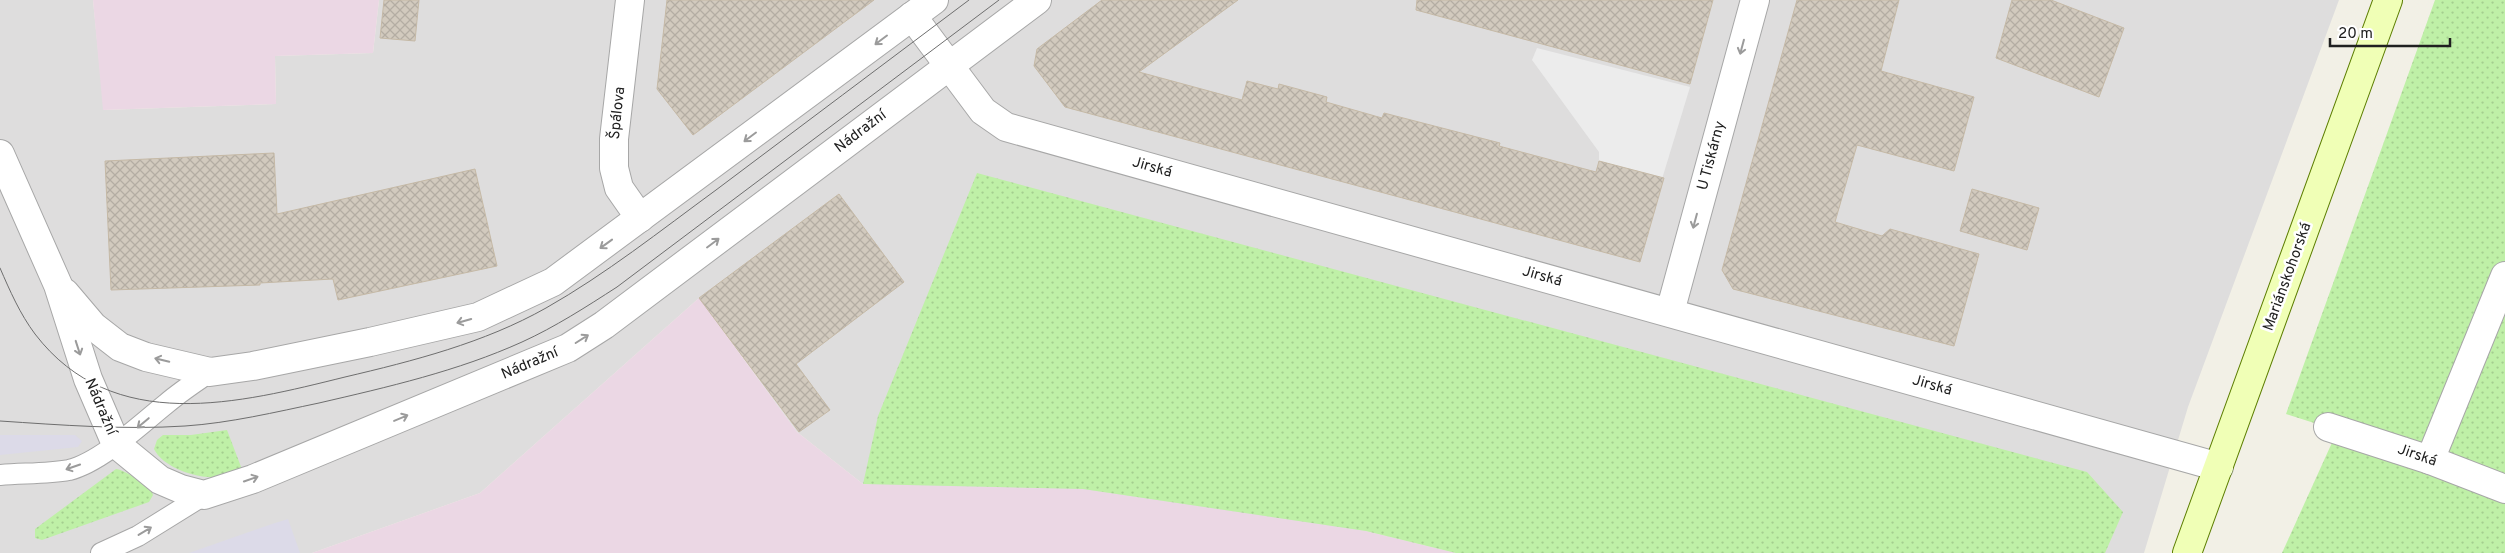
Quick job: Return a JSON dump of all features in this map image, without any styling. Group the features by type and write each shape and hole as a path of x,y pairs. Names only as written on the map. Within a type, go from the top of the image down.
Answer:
{"main road":[{"name":"Mariánskohorská","path":"2187,553 2220,467 2388,0"}],"street":[{"name":"Špálova","path":"630,0 614,138 614,168 619,188 640,218"},
{"name":"Nádražní","path":"58,285 94,326 120,346 146,356 210,372 253,366 361,344 478,317 538,291 553,282 934,0"},
{"name":"Nádražní","path":"0,154 58,285 88,380 116,444 160,480 204,494 253,479 568,348 604,325 1037,0"},
{"name":"U Tiskárny","path":"1670,312 1755,0"},
{"name":"Jirská","path":"912,16 983,111 1006,127 2220,467"},
{"path":"2430,460 2505,276"},
{"name":"Jirská","path":"2328,427 2430,460 2505,489"}],"lane":[{"path":"0,475 70,469 86,463 116,444 210,372"},
{"path":"101,553 138,536 204,494"}],"shaded area":[{"path":"0,0 93,0 104,110 276,104 275,56 373,53 379,0 2339,0 2188,407 2144,553 1456,553 1366,531 863,484 797,432 699,298 480,493 312,553 0,553"},
{"path":"93,0 379,0 373,53 275,56 276,104 103,110"},
{"path":"1537,48 1690,87 1662,179 1599,164 1599,152 1532,60"},
{"path":"699,298 797,432 863,484 1083,489 1366,531 1456,553 312,553 480,493"},
{"path":"0,435 75,435 82,441 78,447 0,455"},
{"path":"288,519 300,553 189,553 272,524"}],"green space":[{"path":"2435,0 2505,0 2505,489 2430,460 2286,414"},
{"path":"977,173 2087,472 2123,512 2105,553 1456,553 1366,531 1083,489 863,484 878,416"},
{"path":"227,430 243,472 217,477 194,475 170,465 154,449 157,440 163,435 191,435"},
{"path":"2335,436 2505,501 2505,553 2282,553"},
{"path":"116,469 131,475 148,487 153,495 149,502 42,540 35,538 35,529"}],"building":[{"path":"384,0 419,0 415,41 380,38"},
{"path":"667,0 874,0 693,135 657,89"},
{"path":"1102,0 1238,0 1139,72 1242,100 1247,81 1278,89 1279,84 1327,97 1326,102 1382,118 1384,113 1500,143 1499,146 1596,172 1599,161 1664,178 1640,262 1065,107 1034,66 1037,49"},
{"path":"1417,0 1713,0 1690,84 1416,10"},
{"path":"1797,0 1899,0 1881,71 1974,97 1954,171 1857,145 1835,222 1882,236 1890,229 1979,254 1954,346 1733,289 1722,270"},
{"path":"2012,0 2051,0 2124,28 2099,97 1996,58"},
{"path":"274,153 277,214 475,169 497,266 338,300 333,279 260,283 260,285 111,290 105,161"},
{"path":"1972,189 2039,208 2027,250 1960,231"},
{"path":"839,194 904,282 796,364 830,410 799,432 699,298"}],"tram line":[{"path":"0,268 16,302 35,334 66,366 102,387 140,399 180,404 221,402 263,396 371,371 448,350 522,320 546,308 590,281 674,221 969,0"},
{"path":"0,421 92,427 139,427 185,426 253,417 319,403 448,370 522,342 546,330 617,287 999,0"}]}
